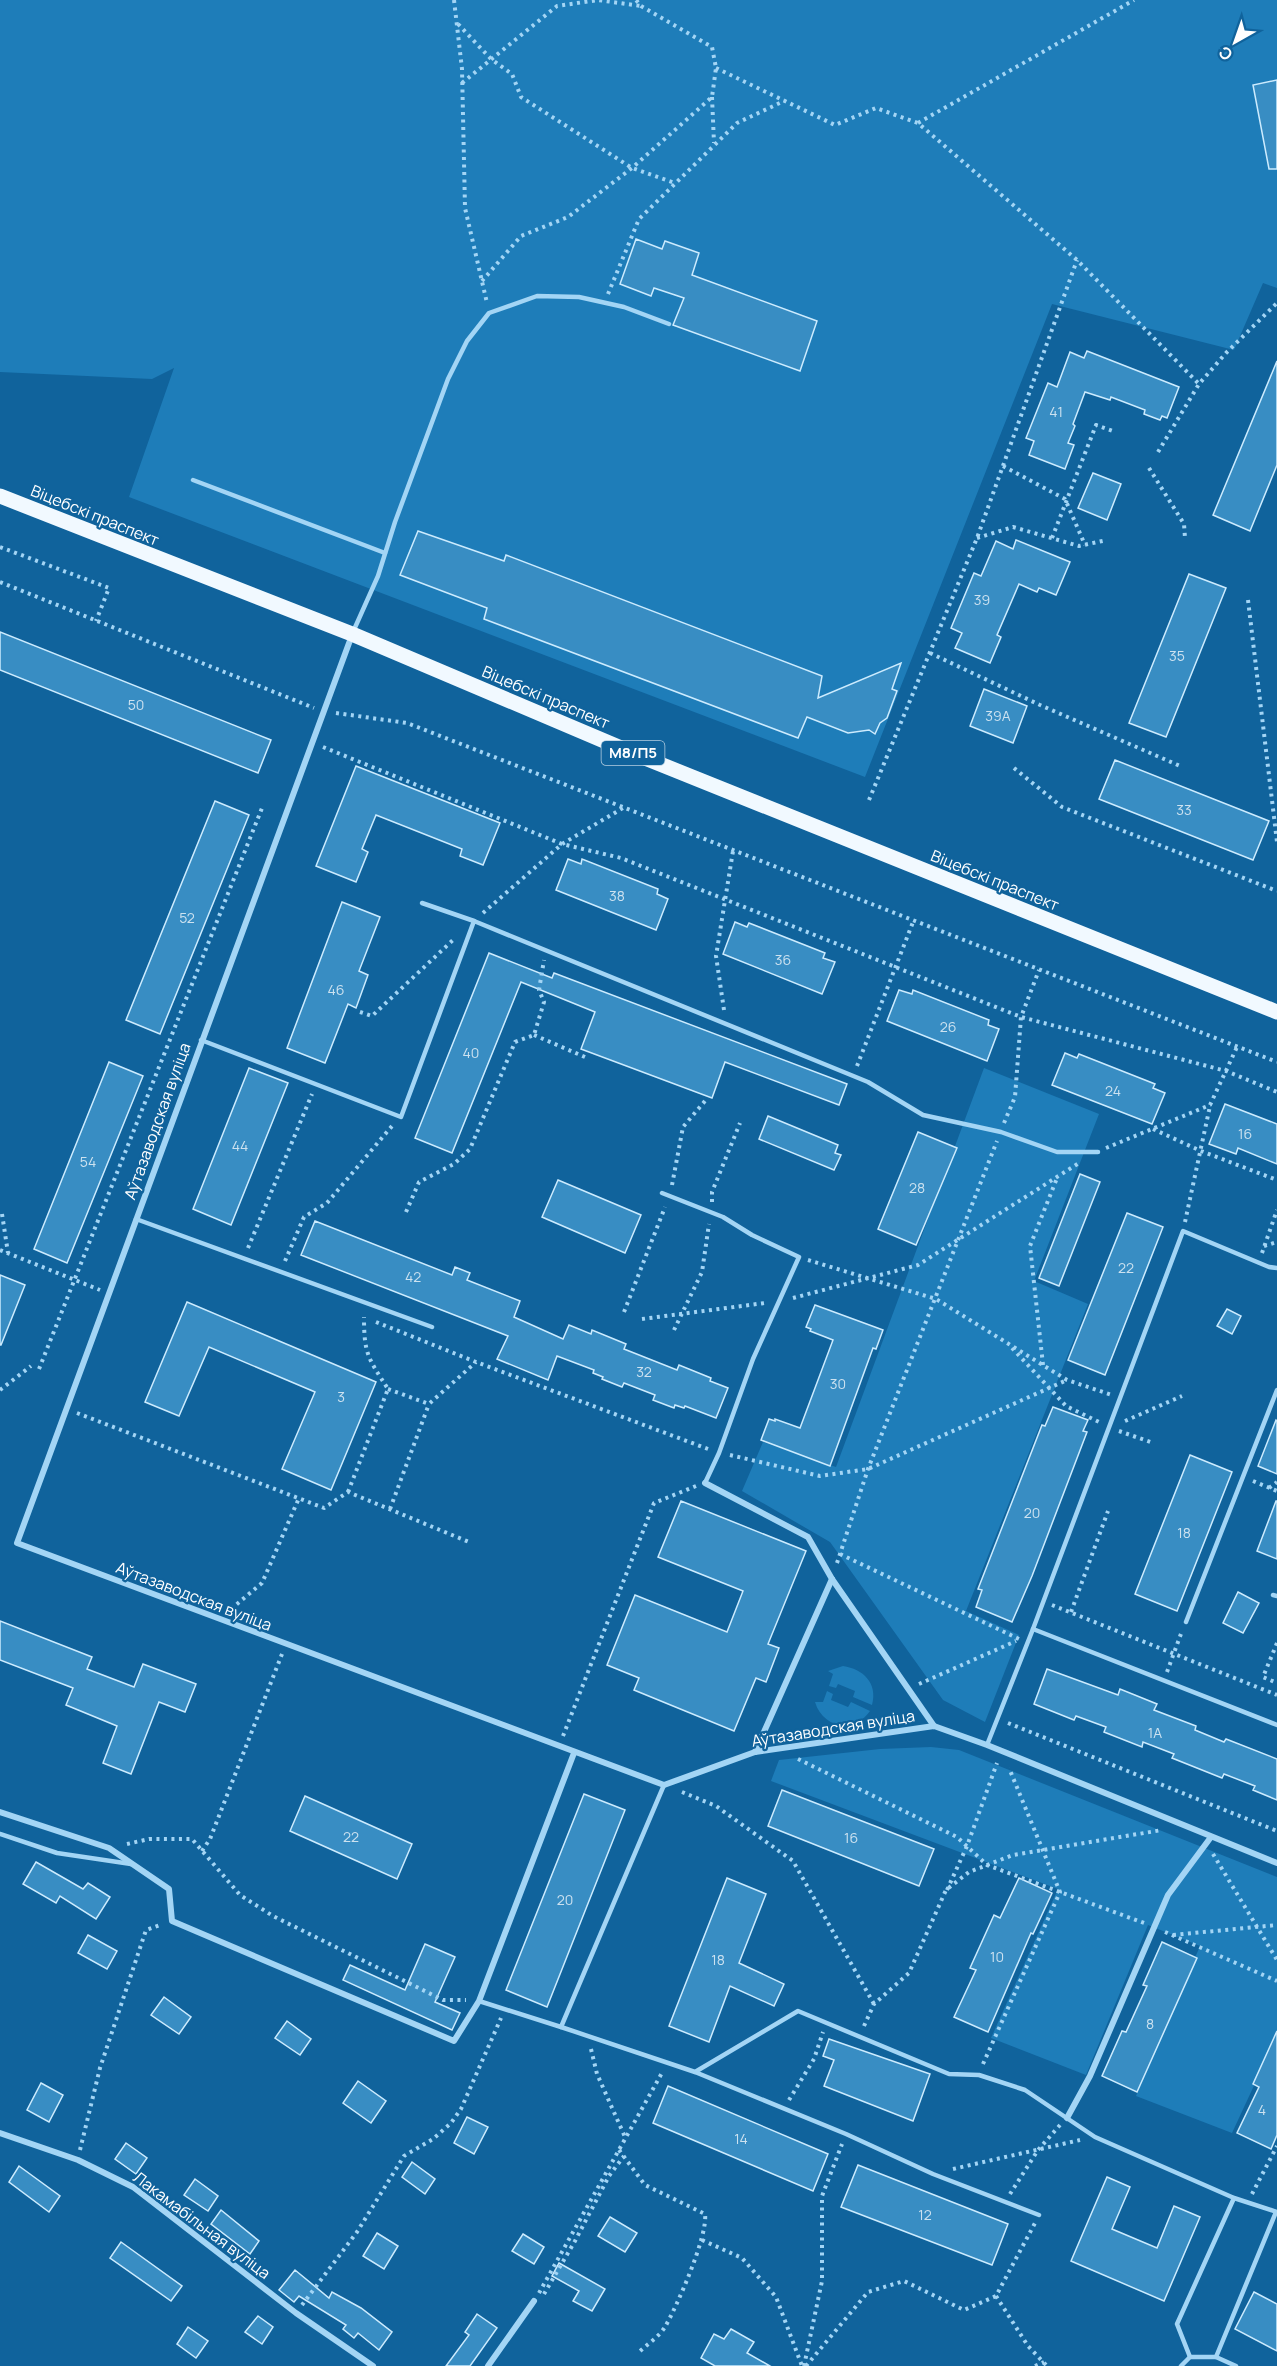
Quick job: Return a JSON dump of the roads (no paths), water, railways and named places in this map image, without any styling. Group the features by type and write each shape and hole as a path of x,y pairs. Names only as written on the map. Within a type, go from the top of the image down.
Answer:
{"main road":[{"name":"Віцебскі праспект","path":"0,496 352,634 657,763 1277,1012"}],"street":[{"name":"Аўтазаводская вуліца","path":"352,634 17,1543 558,1748 664,1785 755,1752 934,1726 987,1744 1277,1863"},
{"path":"705,1483 808,1537 832,1579 934,1726"},
{"path":"755,1752 832,1579"},
{"path":"0,1812 109,1848 169,1889 172,1921 454,2041 479,2001 574,1753"},
{"path":"1067,2118 1090,2076 1168,1895 1211,1837"},
{"name":"Лакамабільная вуліца","path":"0,2133 78,2160 133,2187 296,2313 373,2366"},
{"path":"488,2366 534,2301"}],"lane":[{"path":"352,634 378,576 448,379 467,341 489,313 537,296 579,297 624,307 669,324"},
{"path":"193,480 385,553"},
{"path":"422,903 474,921 867,1082 923,1115 1001,1132 1058,1152 1098,1152"},
{"path":"201,1040 400,1117 474,921"},
{"path":"662,1193 711,1212 799,1257 753,1359 719,1453 705,1483"},
{"path":"135,1219 432,1327"},
{"path":"987,1744 999,1719 1184,1231 1277,1268"},
{"path":"1186,1622 1277,1390"},
{"path":"1033,1629 1277,1725"},
{"path":"561,2026 664,1785"},
{"path":"0,1834 57,1853 134,1865"},
{"path":"479,2001 561,2026 695,2072 846,2134 933,2174 1039,2215"},
{"path":"695,2072 798,2012 949,2074 979,2075 1025,2090 1095,2137 1234,2198 1277,2212 1216,2357"},
{"path":"1190,2357 1177,2324 1234,2198"},
{"path":"1182,2366 1190,2357 1216,2357 1236,2366"}]}
